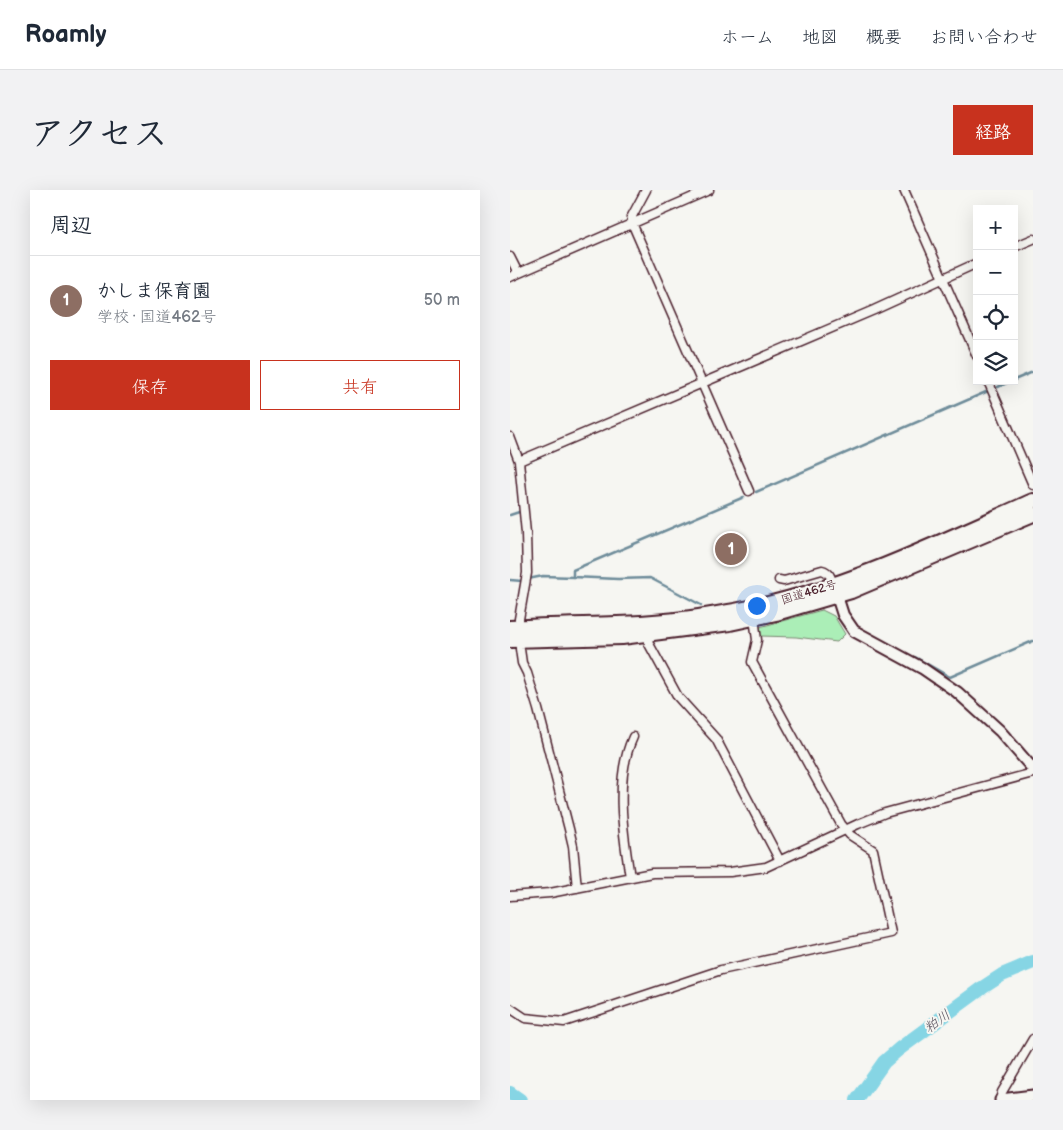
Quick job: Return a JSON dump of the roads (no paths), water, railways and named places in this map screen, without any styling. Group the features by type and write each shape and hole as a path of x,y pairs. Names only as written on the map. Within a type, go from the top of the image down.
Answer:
{"highway":[{"name":"国道462号","path":"514,634 641,624 698,617 835,590 1033,501"},
{"name":"国道462号","path":"514,634 622,637 697,628 754,618 835,590 1033,514"}],"main road":[{"path":"1000,1100 1033,1096"}],"street":[{"path":"646,190 632,216 632,222 749,491"},
{"path":"510,257 514,275 709,190"},
{"path":"904,190 973,347"},
{"path":"1018,245 1033,239"},
{"path":"519,461 874,310 973,266"},
{"path":"990,385 1033,485"},
{"path":"510,437 519,461 525,512 527,566 514,634 535,700 573,846 577,888"},
{"path":"510,896 550,893 594,886 652,873 730,872 766,867 885,813 1033,771 1000,731 957,692 922,668 854,631 843,615 829,574 826,571 822,570 784,581 779,580"},
{"path":"510,1008 525,1018 564,1022 721,970 891,933 873,850 846,830 836,816 752,662 757,640 754,618"},
{"path":"647,634 649,644 678,697 716,739 780,861"},
{"path":"630,877 623,820 622,787 624,769 633,736"},
{"path":"1000,1100 1002,1092 1033,1039"}],"waterway":[{"path":"1018,378 1033,372"},
{"path":"998,387 1002,385"},
{"path":"756,492 986,392"},
{"path":"527,462 592,434"},
{"path":"528,579 543,576 573,577 573,570 744,497"},
{"path":"510,515 522,511"},
{"path":"573,577 650,578 701,605"},
{"path":"510,580 522,581"},
{"path":"915,657 950,677 1033,641"},
{"name":"粕川","path":"857,1100 884,1062 899,1049 1002,975 1033,962"},
{"name":"粕川","path":"510,1093 520,1100"}],"place":[{"name":"かしま保育園","path":"731,549"}]}
